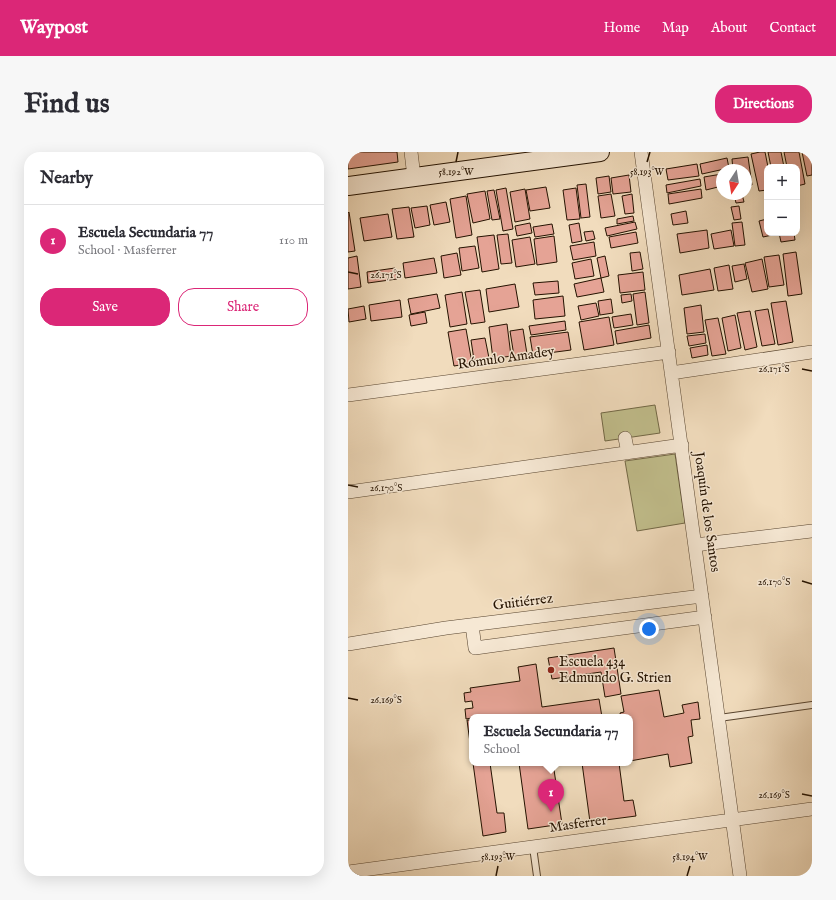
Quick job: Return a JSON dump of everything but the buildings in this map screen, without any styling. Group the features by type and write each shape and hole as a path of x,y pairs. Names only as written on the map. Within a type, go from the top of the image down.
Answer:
{"main road":[{"path":"348,186 600,152"}],"street":[{"path":"411,152 414,178"},
{"name":"Joaquín de los Santos","path":"641,152 740,876"},
{"name":"Rómulo Amadey","path":"348,395 669,352"},
{"path":"671,373 812,352"},
{"path":"625,438 628,453"},
{"path":"348,492 682,445"},
{"path":"695,545 812,531"},
{"name":"Guitiérrez","path":"348,644 472,625 702,596"},
{"path":"472,625 475,648 705,616"},
{"name":"Masferrer","path":"348,872 812,809"}],"lane":[{"path":"719,718 812,705"},
{"path":"533,847 537,876"}],"shaded area":[{"path":"655,405 660,433 605,441 601,413"},
{"path":"675,454 685,523 637,531 625,461"}],"place":[{"name":"Escuela 434 Edmundo G. Strien","path":"551,670"},
{"name":"Escuela Secundaria 77","path":"551,812"}]}
